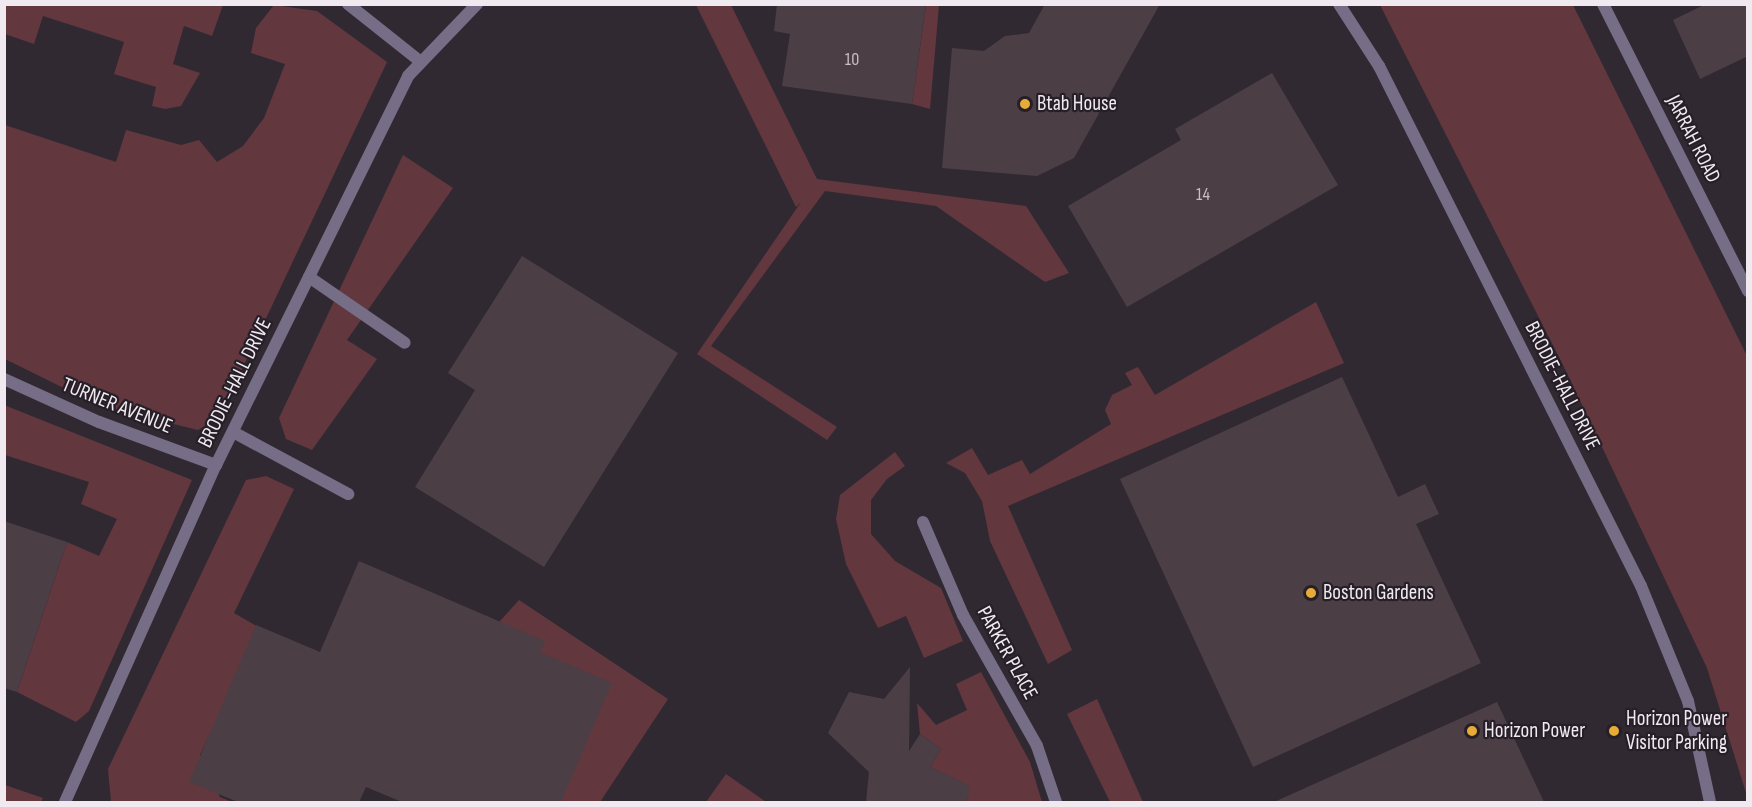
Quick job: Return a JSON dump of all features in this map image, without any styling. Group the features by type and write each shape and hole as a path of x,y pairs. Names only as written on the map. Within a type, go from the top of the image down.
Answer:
{"street":[{"path":"348,4 421,62"},
{"name":"BRODIE-HALL DRIVE","path":"65,802 216,465 408,76 477,4"},
{"name":"BRODIE-HALL DRIVE","path":"1339,4 1379,66 1641,586 1688,701 1710,802"},
{"name":"JARRAH ROAD","path":"1604,4 1748,291"},
{"path":"309,278 405,343"},
{"name":"TURNER AVENUE","path":"4,380 99,422 216,465"},
{"path":"232,432 348,494"},
{"name":"PARKER PLACE","path":"922,522 963,615 1037,746 1056,802"}],"shaded area":[{"path":"5,4 223,5 212,36 184,26 173,64 200,73 181,106 165,109 152,106 156,87 114,74 124,42 43,16 34,44 5,34"},
{"path":"274,5 317,11 387,62 219,418 198,430 100,406 5,359 5,125 116,162 126,130 181,145 199,140 217,162 243,146 264,118 285,64 251,53 256,28"},
{"path":"696,5 731,5 817,179 1026,206 1069,273 1045,282 936,206 825,191 711,346 837,427 827,440 697,354 801,202 796,207"},
{"path":"926,5 939,5 930,109 912,104"},
{"path":"1380,5 1573,5 1747,356 1747,796 1707,668 1565,369"},
{"path":"403,155 453,188 347,340 377,359 312,450 286,439 279,418"},
{"path":"1316,302 1344,363 1008,506 1072,650 1048,664 990,541 982,501 965,473 946,463 972,448 988,475 1022,460 1030,474 1111,424 1105,410 1112,395 1132,385 1125,373 1138,367 1155,395"},
{"path":"4,405 192,480 89,711 76,722 17,692 67,542 99,556 117,519 81,504 89,482 5,455"},
{"path":"895,452 905,466 887,479 871,500 871,534 895,561 941,588 963,641 924,658 906,616 878,628 846,564 836,519 840,495"},
{"path":"266,476 294,489 234,613 260,628 200,755 220,797 232,802 111,802 108,769 246,480"},
{"path":"519,600 668,699 600,802 552,802 596,700 482,641"},
{"path":"981,672 1030,762 1042,802 967,802 969,786 930,767 941,749 920,734 917,703 936,725 967,710 956,684"},
{"path":"1097,699 1143,802 1110,802 1067,714"},
{"path":"726,774 766,802 706,802"},
{"path":"5,785 43,798 41,802 5,802"}],"building":[{"path":"777,4 926,4 912,104 782,86 790,34 774,31"},
{"name":"Btab House","path":"1045,4 1160,4 1074,158 1037,176 942,168 952,48 984,51 1005,36 1029,33"},
{"path":"1706,4 1748,4 1748,56 1700,79 1673,20"},
{"path":"1272,73 1338,185 1127,307 1068,206 1181,140 1175,129"},
{"path":"522,256 678,353 544,567 415,487 475,390 448,373"},
{"name":"Boston Gardens","path":"1342,377 1398,497 1425,484 1439,514 1416,524 1481,663 1253,767 1120,479"},
{"path":"4,521 67,542 17,692 4,688"},
{"path":"359,561 545,641 540,652 612,683 561,802 402,802 366,787 359,802 238,802 189,782 256,625 320,652"},
{"path":"910,667 909,751 920,734 941,749 930,767 970,786 967,802 866,802 869,772 828,733 849,692 884,699"},
{"name":"Horizon Power","path":"1497,702 1544,802 1274,802 1370,759"}],"place":[{"name":"Btab House","path":"1025,104"},
{"name":"Boston Gardens","path":"1311,593"},
{"name":"Horizon Power","path":"1472,731"},
{"name":"Horizon Power Visitor Parking","path":"1614,731"}]}
